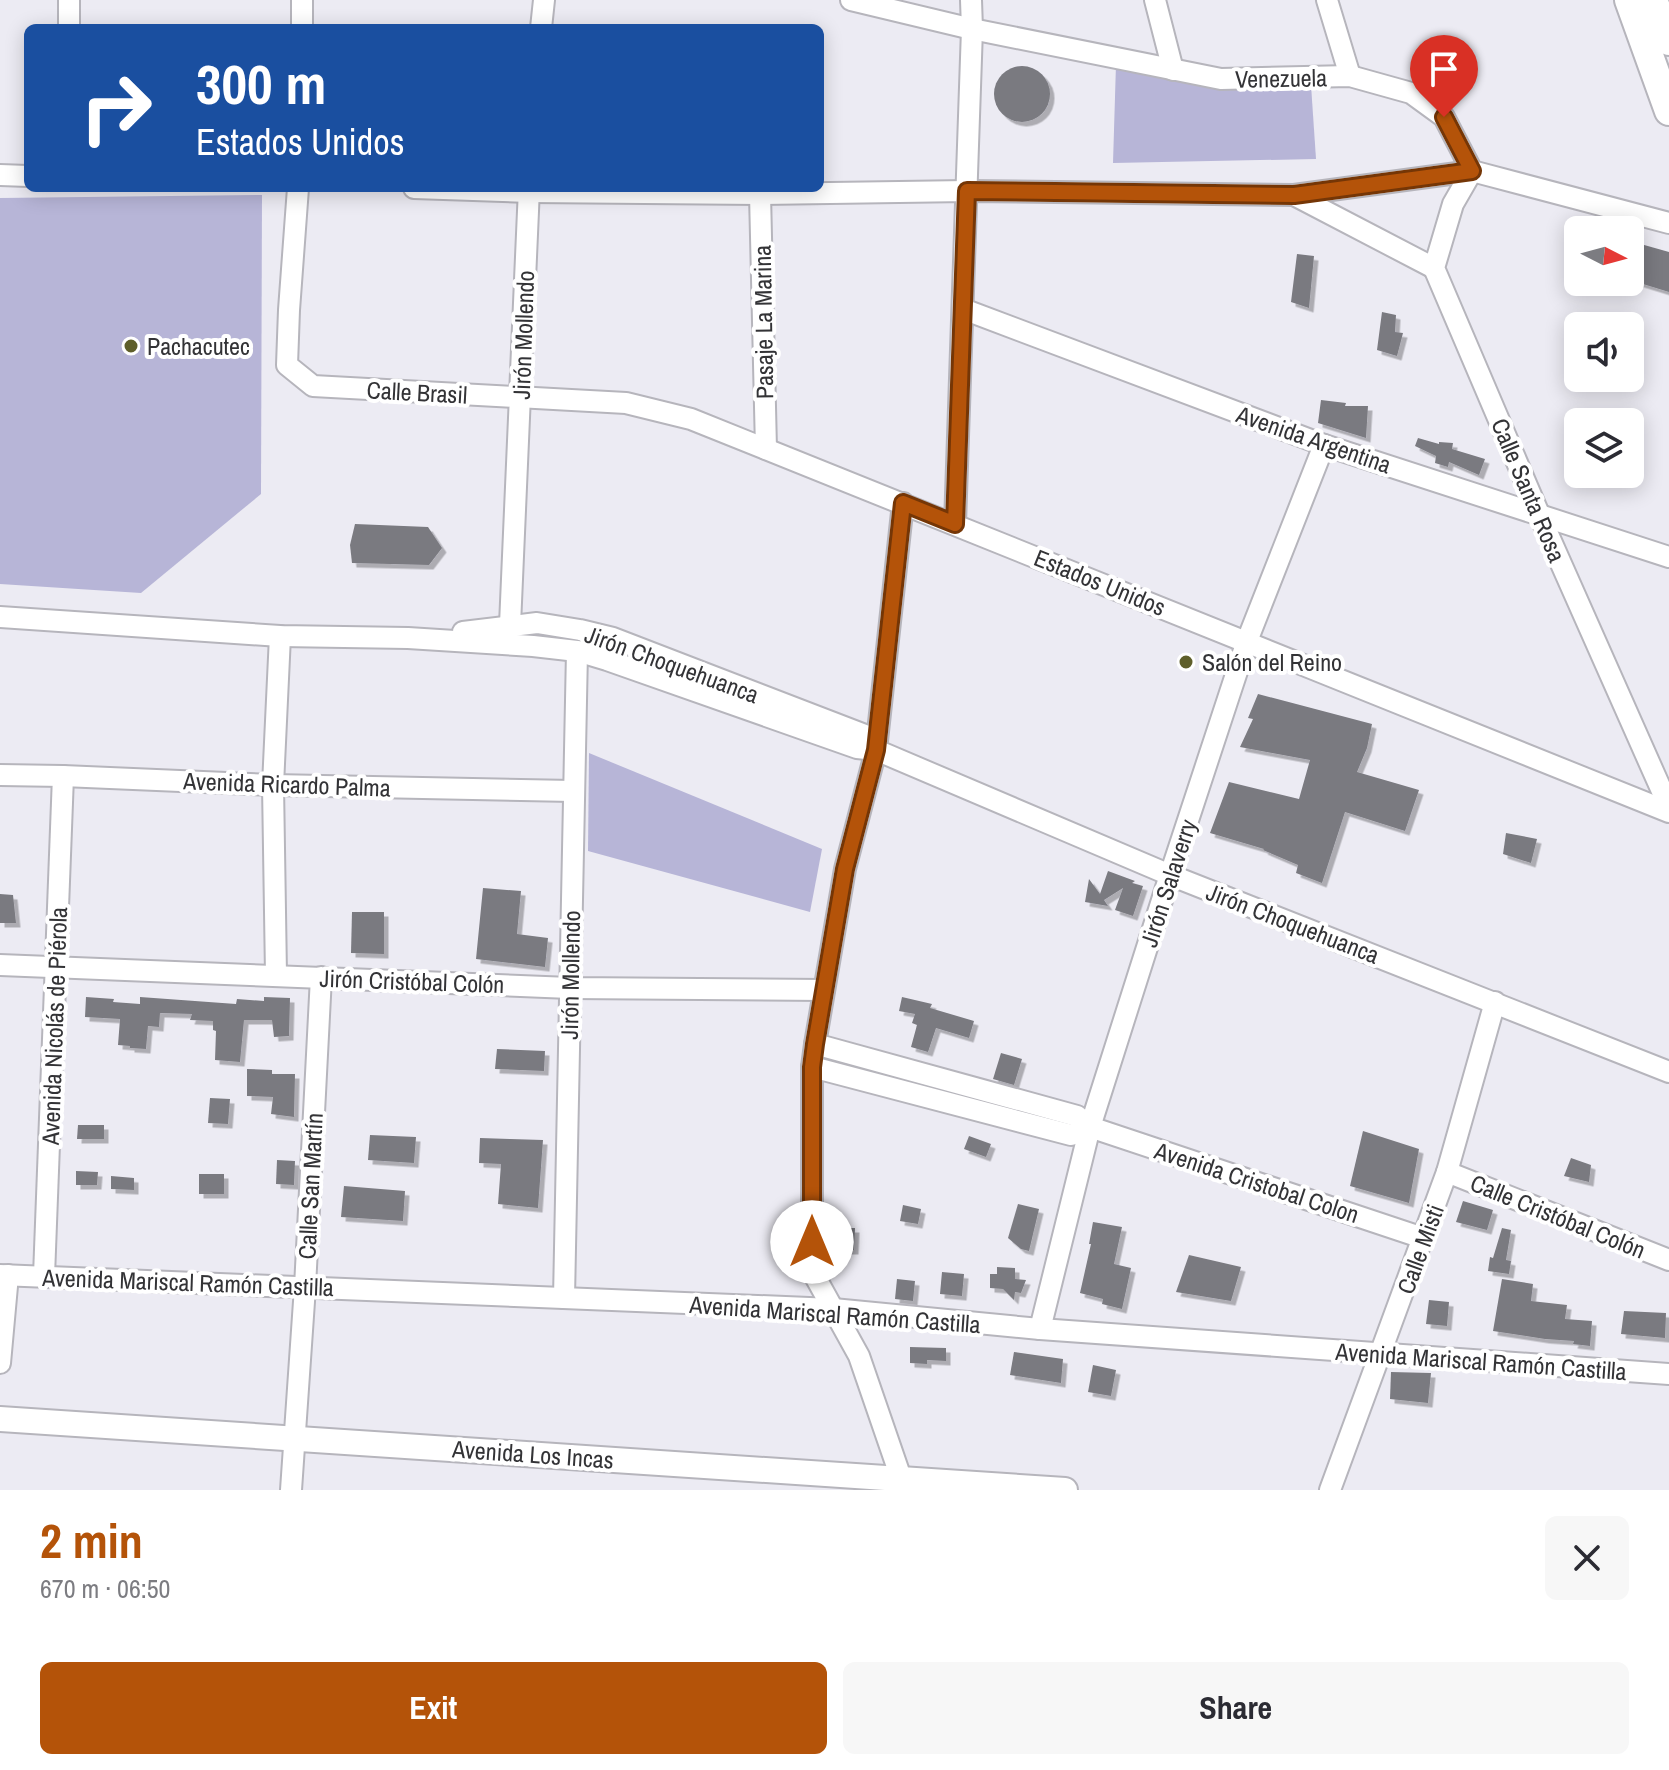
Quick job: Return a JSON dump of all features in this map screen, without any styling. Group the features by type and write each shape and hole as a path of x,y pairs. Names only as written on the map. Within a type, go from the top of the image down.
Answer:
{"main road":[{"path":"1653,15 1669,111"}],"street":[{"path":"69,0 69,24"},
{"path":"302,0 302,24"},
{"path":"541,24 544,0"},
{"name":"Venezuela","path":"851,0 972,29 1221,79 1350,76 1411,93 1444,117 1472,171"},
{"path":"955,524 971,0"},
{"path":"1155,0 1173,70"},
{"path":"1327,0 1350,76"},
{"path":"1294,195 1434,268 1453,204 1472,171"},
{"path":"644,192 967,191 1294,195 1472,171 1669,223"},
{"path":"0,175 24,176"},
{"name":"Calle Brasil","path":"298,192 287,365 313,386 521,398"},
{"name":"Jirón Mollendo","path":"510,625 529,192"},
{"name":"Pasaje La Marina","path":"760,194 766,449"},
{"name":"Calle Santa Rosa","path":"1434,268 1669,810"},
{"name":"Avenida Argentina","path":"963,309 1324,445 1669,557"},
{"name":"Estados Unidos","path":"521,398 626,403 691,419 1669,810"},
{"name":"Jirón Salaverry","path":"1040,1329 1090,1127 1170,875 1247,641 1324,445"},
{"path":"903,503 876,750 845,869 812,1067 812,1271 859,1356 916,1483"},
{"name":"Jirón Choquehuanca","path":"0,617 280,636 408,638 577,651 857,748 876,750 1170,875 1669,1072"},
{"name":"Jirón Choquehuanca","path":"408,638 537,623 580,630 613,638 865,735 876,750"},
{"path":"276,975 273,785 280,636"},
{"name":"Jirón Mollendo","path":"564,1298 577,651"},
{"name":"Avenida Ricardo Palma","path":"0,775 573,791"},
{"name":"Avenida Nicolás de Piérola","path":"44,1276 63,776"},
{"name":"Jirón Cristóbal Colón","path":"0,965 570,988 824,990"},
{"name":"Calle San Martín","path":"291,1490 321,977"},
{"name":"Calle Misti","path":"1330,1490 1447,1172 1495,1002"},
{"name":"Avenida Cristobal Colon","path":"815,1044 1077,1116 1090,1127 1423,1238"},
{"path":"812,1067 1071,1135 1090,1127"},
{"name":"Calle Cristóbal Colón","path":"1447,1172 1669,1260"},
{"path":"0,1363 4,1275"},
{"name":"Avenida Mariscal Ramón Castilla","path":"4,1275 833,1309 1040,1329 1669,1374"},
{"name":"Avenida Los Incas","path":"0,1419 916,1483 1065,1490"}],"shaded area":[{"path":"1116,64 1311,85 1316,159 1113,163"},
{"name":"Pachacutec","path":"262,195 261,494 141,593 0,584 0,198"},
{"path":"589,753 822,849 810,912 588,851"}],"building":[{"path":"1022,66 1042,74 1050,94 1042,114 1022,122 1002,114 994,94 1002,74"},
{"path":"1644,245 1669,252 1669,292 1644,284"},
{"path":"1297,254 1314,256 1309,308 1291,302"},
{"path":"1382,312 1396,315 1395,332 1403,333 1397,356 1377,350"},
{"path":"1321,400 1346,403 1345,406 1368,406 1366,438 1318,423"},
{"path":"1418,438 1439,444 1453,443 1452,449 1485,459 1479,475 1449,462 1448,467 1435,463 1436,456 1415,446"},
{"path":"355,524 428,527 442,548 429,565 352,563 350,545"},
{"path":"1258,694 1372,724 1357,772 1419,790 1405,831 1345,812 1322,883 1296,873 1298,865 1264,849 1210,833 1229,782 1299,799 1310,760 1240,747 1253,719 1248,718"},
{"path":"1506,833 1537,839 1531,863 1503,854"},
{"path":"1108,871 1143,886 1133,916 1115,910 1123,888 1104,900 1108,906 1085,902 1089,879 1100,894"},
{"path":"483,888 521,891 517,934 548,938 545,967 476,959"},
{"path":"0,894 13,895 16,923 0,923"},
{"path":"352,912 384,912 384,954 351,953"},
{"path":"86,997 140,1004 140,997 236,1004 237,999 264,1001 264,997 290,998 289,1036 274,1037 272,1020 244,1020 240,1062 215,1060 216,1031 213,1030 213,1021 190,1020 192,1014 160,1013 159,1027 148,1026 146,1049 130,1048 118,1045 120,1019 85,1017"},
{"path":"902,997 932,1004 930,1008 974,1021 969,1038 936,1028 928,1052 911,1047 917,1025 912,1023 915,1014 899,1011"},
{"path":"497,1049 545,1051 544,1071 495,1069"},
{"path":"1001,1053 1022,1059 1014,1085 993,1079"},
{"path":"247,1069 295,1074 294,1117 271,1114 273,1097 247,1096"},
{"path":"210,1098 230,1099 228,1124 208,1123"},
{"path":"78,1125 104,1125 104,1139 77,1139"},
{"path":"1363,1131 1419,1149 1409,1203 1350,1186"},
{"path":"370,1135 416,1137 414,1163 368,1160"},
{"path":"969,1136 991,1144 986,1157 964,1149"},
{"path":"480,1138 543,1140 538,1208 498,1204 501,1164 479,1163"},
{"path":"1571,1158 1591,1165 1589,1182 1564,1176"},
{"path":"277,1160 295,1161 294,1185 276,1184"},
{"path":"76,1171 98,1172 97,1185 76,1185"},
{"path":"199,1174 224,1174 224,1194 199,1194"},
{"path":"111,1176 134,1178 134,1190 111,1189"},
{"path":"344,1186 405,1191 403,1221 341,1217"},
{"path":"1463,1201 1493,1210 1487,1230 1456,1222"},
{"path":"1018,1204 1039,1209 1029,1251 1021,1249 1008,1238"},
{"path":"903,1205 921,1209 918,1224 900,1221"},
{"path":"1093,1222 1122,1227 1114,1264 1131,1268 1122,1309 1102,1304 1103,1299 1080,1293"},
{"path":"842,1228 855,1228 854,1250 841,1250"},
{"path":"1502,1228 1511,1230 1506,1260 1511,1261 1509,1274 1488,1271 1490,1257 1493,1258"},
{"path":"1189,1255 1241,1267 1231,1301 1176,1292"},
{"path":"997,1267 1015,1268 1015,1279 1026,1280 1021,1293 1015,1292 1014,1300 1003,1289 990,1288 990,1274 997,1274"},
{"path":"942,1272 964,1274 962,1296 940,1294"},
{"path":"897,1279 915,1281 913,1301 895,1299"},
{"path":"1502,1279 1533,1284 1531,1301 1567,1305 1565,1319 1592,1321 1590,1346 1573,1344 1574,1341 1493,1331"},
{"path":"1429,1300 1449,1302 1447,1326 1426,1324"},
{"path":"1624,1311 1666,1313 1665,1338 1621,1334"},
{"path":"910,1347 946,1348 946,1361 910,1363"},
{"path":"1014,1352 1063,1359 1061,1383 1010,1375"},
{"path":"1093,1365 1116,1370 1111,1396 1088,1392"},
{"path":"1391,1372 1431,1373 1428,1403 1390,1399"}],"place":[{"name":"Pachacutec","path":"131,346"},
{"name":"Salón del Reino","path":"1186,662"}],"route":[{"path":"812,1242 812,1067 845,869 876,750 903,503 955,524 967,191 1294,195 1472,171 1444,117"}]}
